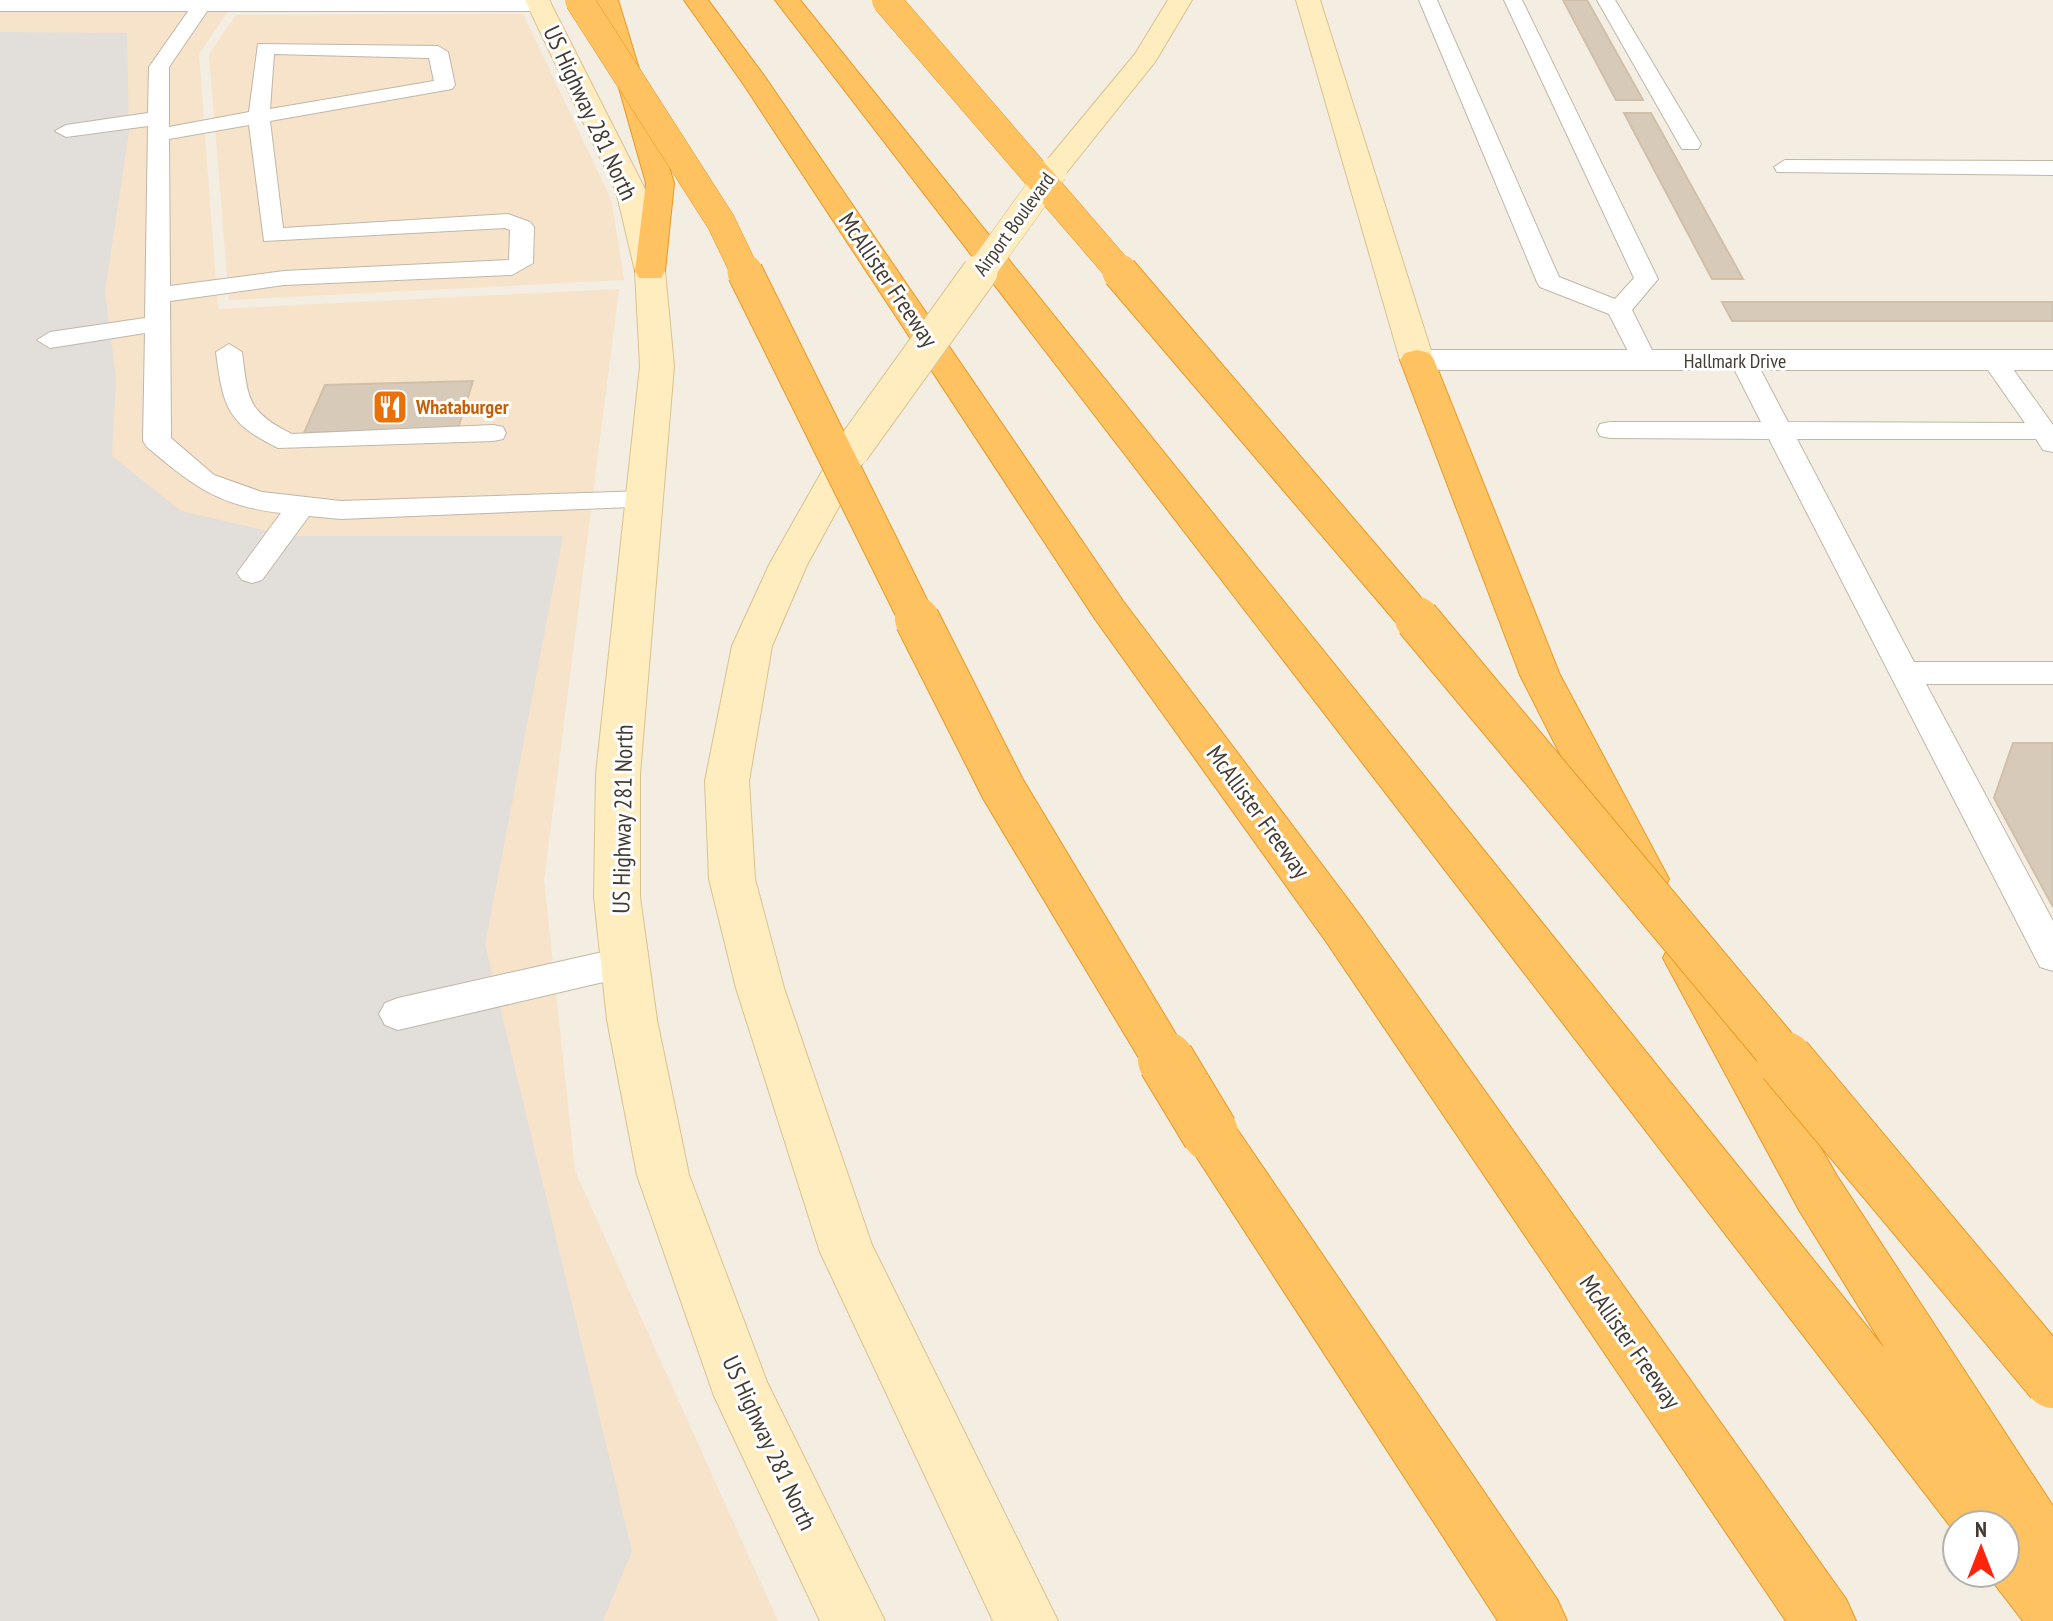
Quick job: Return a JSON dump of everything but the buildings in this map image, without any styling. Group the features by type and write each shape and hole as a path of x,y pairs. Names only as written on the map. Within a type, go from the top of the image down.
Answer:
{"highway":[{"path":"606,0 660,183 650,271"},
{"name":"McAllister Freeway","path":"696,0 756,83 1109,610 1342,927 1824,1621"},
{"path":"787,0 1975,1509"},
{"path":"886,0 1378,573 2053,1380"},
{"path":"551,1 721,222 818,425 1003,789 1210,1133 1535,1621"},
{"path":"1417,360 1540,675 1701,985 1818,1193 2053,1561"},
{"path":"2021,1567 2053,1608"}],"main road":[{"name":"Airport Boulevard","path":"1026,1621 847,1252 760,988 732,879 727,781 752,646 788,565 852,450 1053,171 1146,57 1180,0"},
{"path":"1308,0 1417,360"},
{"name":"US Highway 281 North","path":"551,1 631,191 650,271 657,366 618,774 617,897 632,1020 663,1175 743,1396 853,1621"}],"street":[{"path":"0,4 551,1"},
{"name":"Hallmark Drive","path":"1417,360 2053,360"}],"lane":[{"path":"1428,0 1549,282 1619,309 1644,360"},
{"path":"1513,0 1646,279 1619,309"},
{"path":"1606,0 1690,144"},
{"path":"203,4 159,67 157,441 204,481 258,501 341,510 645,500"},
{"path":"66,131 158,127 259,117 445,85 438,52 265,48 259,117 272,236 263,281"},
{"path":"1785,167 2053,168"},
{"path":"157,295 263,281 512,268 521,263 522,227 508,221 272,236"},
{"path":"50,340 158,324"},
{"path":"229,352 235,399 244,414 257,427 288,442 493,433"},
{"path":"1994,360 2048,438"},
{"path":"1743,361 2053,956"},
{"path":"1610,430 1778,430 2048,438"},
{"path":"252,573 301,506"},
{"path":"1904,673 2053,673"},
{"path":"398,1014 625,962"}],"shaded area":[{"path":"0,0 236,0 199,54 218,309 619,289 544,880 575,1171 778,1621 0,1621"},
{"path":"523,14 611,199 624,280 229,300 209,54 236,15"},
{"path":"0,32 127,33 129,132 105,292 116,379 112,456 181,511 290,536 563,536 485,945 632,1551 603,1621 0,1621"}],"place":[{"name":"Whataburger","path":"390,407"}]}
